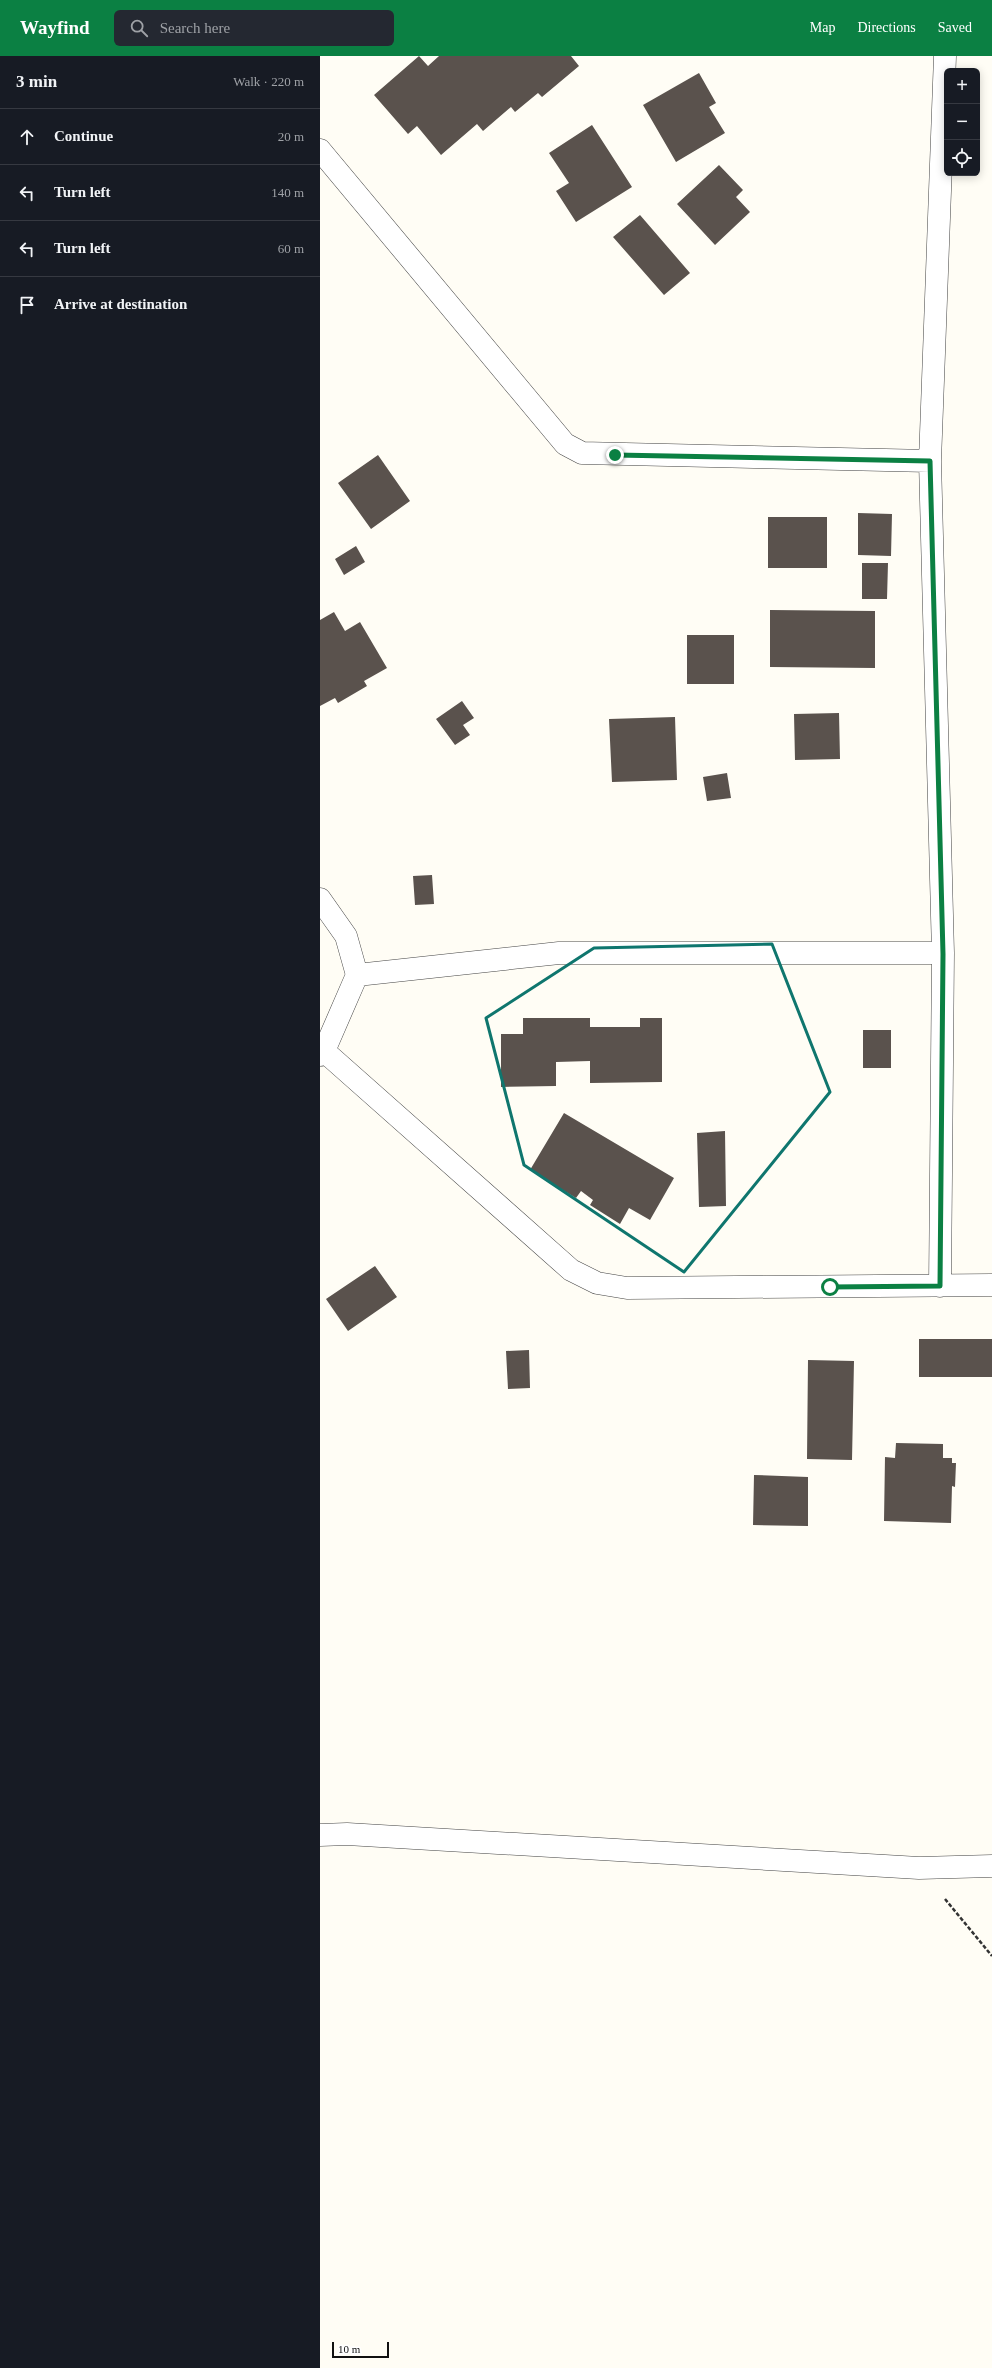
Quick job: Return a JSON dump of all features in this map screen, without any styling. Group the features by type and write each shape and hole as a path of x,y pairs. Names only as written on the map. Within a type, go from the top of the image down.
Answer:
{"street":[{"path":"940,1286 943,954 930,461 946,56"},
{"path":"320,150 565,444 576,450 582,453 600,454 930,461"},
{"path":"320,899 346,936 357,975 322,1053 571,1270 597,1283 627,1288 992,1285"},
{"path":"357,975 559,954 943,954"},
{"path":"320,1835 355,1834 920,1868 992,1866"}],"path":[{"path":"920,1868 992,1956"}],"highlighted area":[{"path":"772,944 830,1092 684,1272 524,1165 486,1018 594,948"}],"building":[{"path":"419,56 428,66 439,56 571,56 579,66 542,97 538,93 515,112 511,107 483,131 477,124 441,155 417,126 408,134 374,95"},
{"path":"699,73 716,103 709,107 725,133 676,162 643,105"},
{"path":"592,125 632,187 576,222 556,191 569,183 549,153"},
{"path":"719,165 743,190 736,197 750,212 715,245 677,204"},
{"path":"640,215 690,273 664,295 613,237"},
{"path":"378,455 410,501 371,529 338,483"},
{"path":"858,513 892,514 891,556 858,555"},
{"path":"768,517 827,517 827,568 768,568"},
{"path":"356,546 365,562 344,575 335,559"},
{"path":"862,563 888,563 887,599 862,599"},
{"path":"770,610 875,611 875,668 770,667"},
{"path":"334,612 345,631 360,622 387,668 364,681 367,686 338,703 335,698 320,706 320,620"},
{"path":"687,635 734,635 734,684 687,684"},
{"path":"462,701 474,718 463,725 470,735 455,745 436,719"},
{"path":"839,713 840,759 795,760 794,714"},
{"path":"675,717 677,780 612,782 609,719"},
{"path":"727,773 731,798 707,801 703,777"},
{"path":"432,875 434,904 415,905 413,876"},
{"path":"523,1018 590,1018 590,1027 640,1027 640,1018 662,1018 662,1082 590,1083 590,1061 556,1062 556,1086 501,1087 501,1034 523,1034"},
{"path":"863,1030 891,1030 891,1068 863,1068"},
{"path":"564,1113 674,1178 650,1220 629,1208 620,1224 590,1205 593,1200 581,1191 576,1198 530,1170"},
{"path":"725,1131 726,1206 699,1207 697,1133"},
{"path":"375,1266 397,1297 348,1331 326,1299"},
{"path":"919,1339 992,1339 992,1377 919,1377"},
{"path":"529,1350 530,1388 508,1389 506,1351"},
{"path":"808,1360 854,1361 852,1460 807,1459"},
{"path":"896,1443 943,1444 943,1458 952,1458 952,1463 956,1463 955,1487 952,1486 951,1523 884,1521 885,1457 895,1458"},
{"path":"754,1475 808,1477 808,1526 753,1525"}],"route":[{"path":"615,455 930,461 943,954 940,1286 830,1287"}]}
